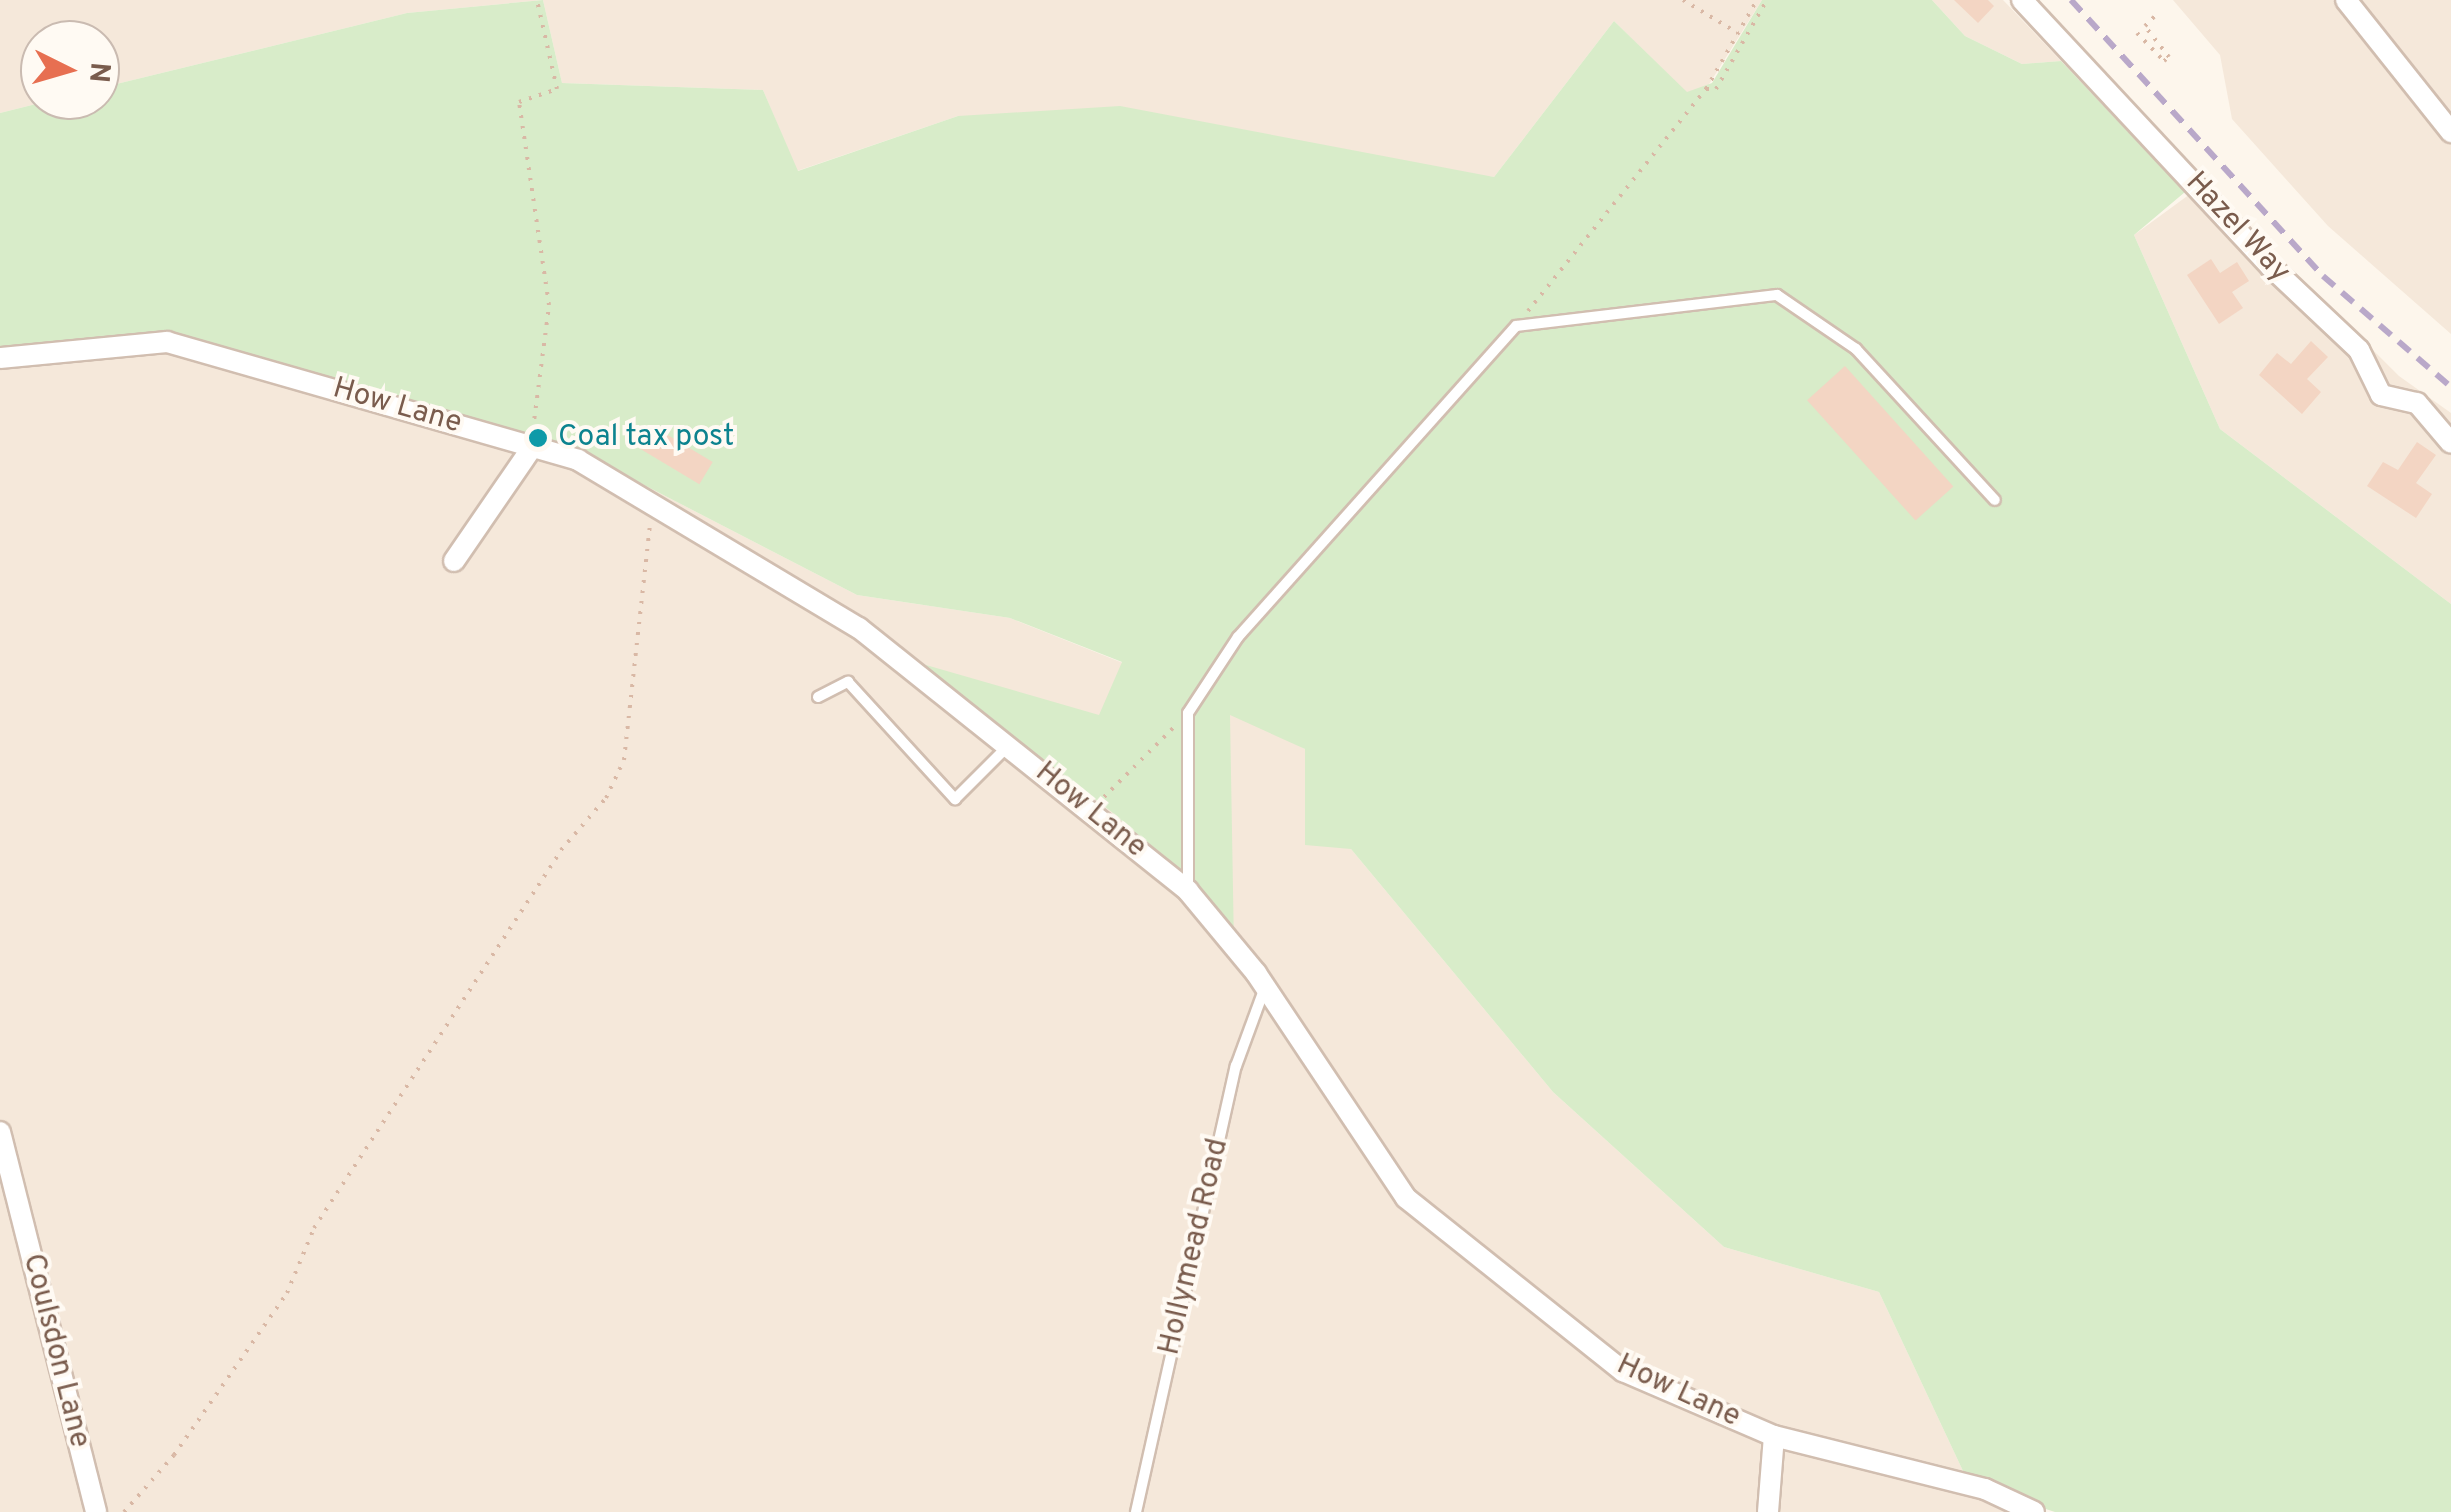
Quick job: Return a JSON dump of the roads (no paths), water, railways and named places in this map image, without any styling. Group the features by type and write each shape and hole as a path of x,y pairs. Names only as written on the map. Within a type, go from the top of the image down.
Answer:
{"street":[{"name":"Hazel Way","path":"2022,0 2270,266 2358,350 2381,395 2417,403 2451,443"},
{"path":"2346,0 2451,132"},
{"name":"How Lane","path":"0,358 167,342 578,460 859,628 1188,891 1265,986 1406,1198 1623,1371 1774,1436 1984,1489 2034,1512"},
{"path":"454,561 533,446"},
{"name":"Coulsdon Lane","path":"0,1132 96,1512"},
{"path":"1768,1512 1774,1436"}],"lane":[{"path":"1188,891 1188,714 1238,637 1516,326 1776,295 1856,349 1995,500"},
{"path":"818,696 848,682 955,799 1009,746"},
{"name":"Hollymead Road","path":"1136,1512 1236,1066 1265,986"}],"railway":[{"path":"2071,0 2323,276 2451,387"}],"place":[{"name":"Coal tax post","path":"538,438"}]}
